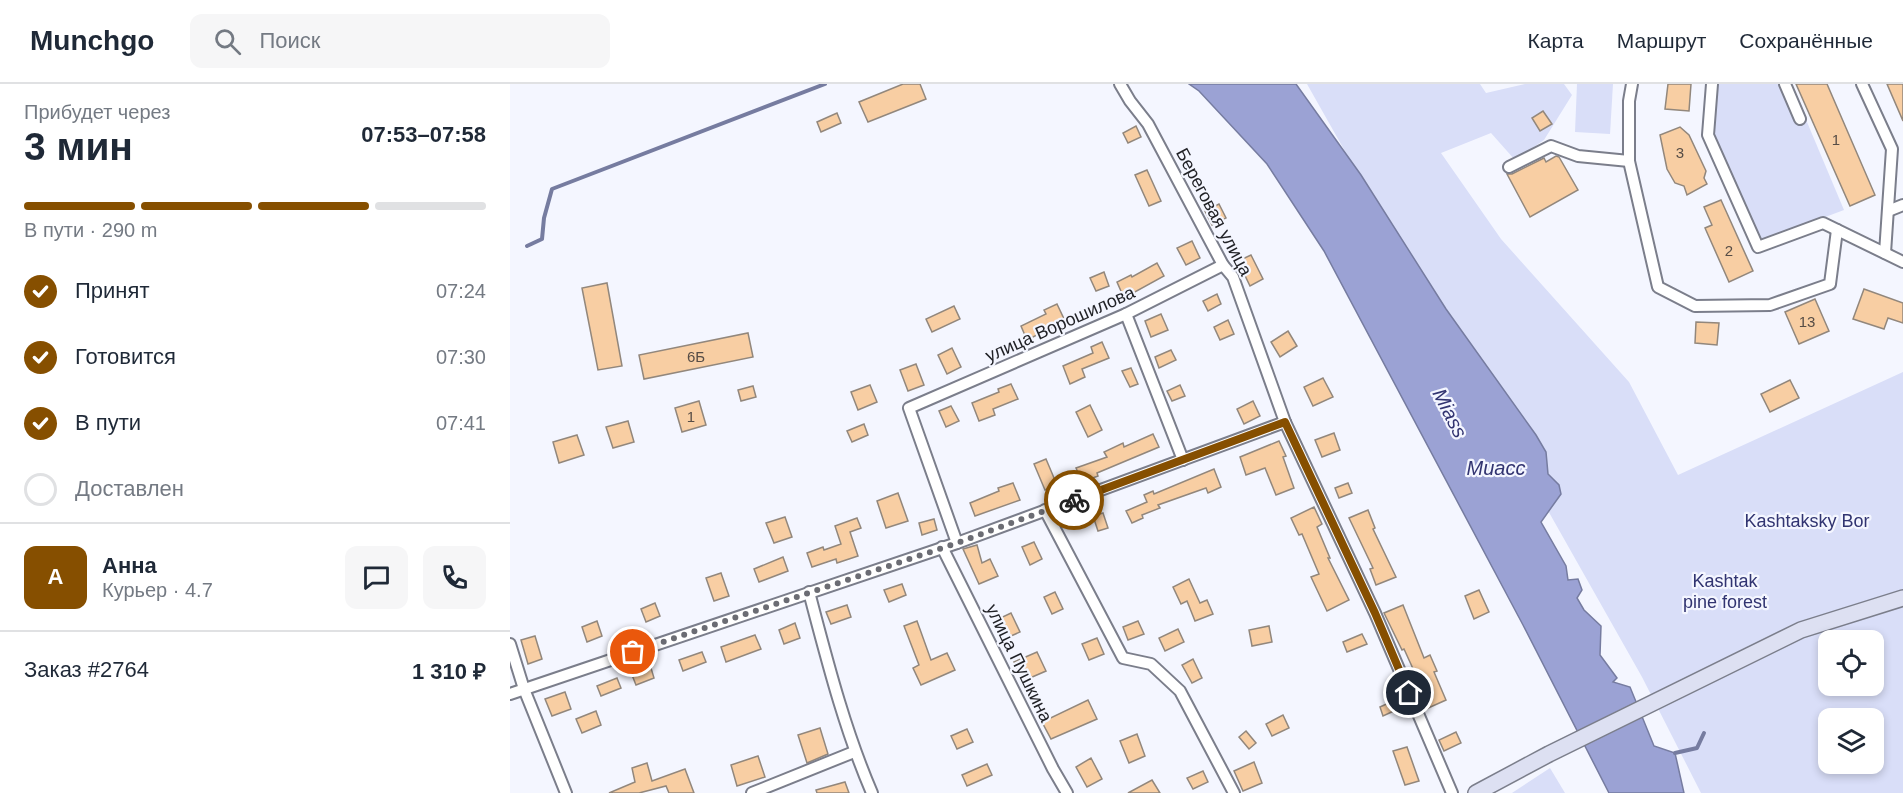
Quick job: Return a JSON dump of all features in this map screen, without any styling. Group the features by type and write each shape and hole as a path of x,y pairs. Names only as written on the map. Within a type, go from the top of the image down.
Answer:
{"main road":[{"path":"1476,793 1693,682 1802,630 1903,598"}],"street":[{"name":"Береговая улица","path":"1120,84 1148,124 1223,265 1233,277 1285,422 1375,613 1452,793"},
{"path":"1632,84 1629,101 1629,161 1658,286 1695,306 1770,305 1830,284 1837,230"},
{"path":"1712,84 1708,135 1758,247 1823,223 1903,262"},
{"path":"1785,84 1800,119"},
{"path":"1862,84 1892,149 1884,253"},
{"path":"1509,167 1551,146 1578,156 1629,161"},
{"path":"1888,211 1903,205"},
{"name":"улица Ворошилова","path":"957,543 909,408 1126,314 1223,265"},
{"path":"1126,314 1183,460"},
{"path":"510,694 957,543 1285,422"},
{"path":"1045,510 1123,658 1151,664 1180,691 1230,791"},
{"name":"улица Пушкина","path":"942,547 1067,793"},
{"path":"809,592 854,752 872,793"},
{"path":"510,644 524,689 566,793"},
{"path":"752,793 854,752"}],"green space":[{"name":"Kashtak pine forest","path":"1307,84 1480,84 1486,93 1525,84 1564,84 1572,95 1544,140 1515,160 1491,133 1441,153 1501,239 1629,382 1678,475 1903,372 1903,793 1701,793 1642,677"},
{"path":"1577,84 1613,84 1610,134 1575,132"},
{"path":"1716,84 1791,84 1844,210 1759,242 1712,135"},
{"path":"1550,768 1565,793 1512,793"}],"water":[{"name":"Миасс","path":"1189,84 1296,84 1361,175 1446,309 1546,452 1548,474 1559,485 1561,494 1541,522 1566,566 1568,580 1578,579 1582,590 1577,598 1584,610 1601,626 1600,655 1617,678 1613,682 1630,687 1654,746 1675,753 1684,793 1609,793 1523,625 1324,251 1267,164 1199,91"}],"building":[{"path":"903,84 920,84 926,99 868,122 859,102"},
{"path":"1668,84 1691,84 1689,111 1665,109"},
{"path":"1796,84 1827,84 1875,195 1850,206"},
{"path":"1887,84 1903,84 1903,121"},
{"path":"1543,111 1552,124 1540,131 1532,118"},
{"path":"837,113 841,123 821,132 817,122"},
{"path":"1136,126 1141,137 1128,143 1123,133"},
{"path":"1680,127 1689,135 1706,171 1704,178 1707,184 1687,195 1684,186 1675,183 1667,169 1660,135"},
{"path":"1556,156 1559,157 1578,190 1530,217 1507,174 1512,174 1544,158 1546,162"},
{"path":"1147,170 1161,201 1149,206 1135,175"},
{"path":"1721,200 1753,271 1729,282 1705,228 1712,225 1704,207"},
{"path":"1219,204 1226,218 1212,225 1205,211"},
{"path":"1192,241 1200,258 1186,265 1177,248"},
{"path":"1251,255 1263,279 1250,286 1238,261"},
{"path":"1157,263 1164,276 1124,298 1117,282 1131,275 1132,277"},
{"path":"1104,272 1109,286 1096,291 1090,278"},
{"path":"607,283 622,366 598,370 582,288"},
{"path":"1864,289 1903,303 1903,323 1888,318 1884,329 1853,319"},
{"path":"1217,294 1221,304 1208,311 1203,301"},
{"path":"1815,299 1829,331 1799,344 1785,312"},
{"path":"1057,304 1065,321 1027,340 1021,326 1046,314 1044,310"},
{"path":"954,306 960,319 932,332 926,319"},
{"path":"1161,314 1168,330 1151,337 1145,321"},
{"path":"1228,320 1234,334 1220,340 1214,327"},
{"path":"1696,322 1719,323 1717,345 1695,343"},
{"path":"1288,331 1297,346 1280,357 1271,342"},
{"path":"748,333 753,357 644,379 639,355"},
{"path":"1102,342 1109,358 1082,369 1085,377 1070,384 1063,366 1093,353 1091,347"},
{"path":"952,348 961,367 947,374 938,355"},
{"path":"1171,350 1176,360 1159,368 1155,357"},
{"path":"916,364 924,385 908,391 900,370"},
{"path":"1131,368 1138,384 1130,387 1122,371"},
{"path":"1323,378 1333,397 1313,406 1304,387"},
{"path":"1790,380 1799,398 1770,412 1761,394"},
{"path":"1011,384 1018,399 993,409 995,415 979,421 972,403 999,392 998,389"},
{"path":"870,385 877,402 858,410 851,392"},
{"path":"1180,385 1185,396 1172,401 1167,391"},
{"path":"753,386 756,397 741,401 738,390"},
{"path":"699,401 706,425 682,432 675,408"},
{"path":"1253,401 1260,416 1244,424 1237,409"},
{"path":"1090,405 1102,430 1088,437 1076,412"},
{"path":"951,406 959,421 946,427 939,411"},
{"path":"628,421 634,442 613,448 606,427"},
{"path":"864,424 868,435 852,442 847,431"},
{"path":"1334,433 1340,450 1322,457 1315,440"},
{"path":"1153,434 1159,447 1097,473 1098,476 1082,482 1076,468 1107,457 1104,452 1123,443 1124,447"},
{"path":"577,435 584,455 559,463 553,442"},
{"path":"1279,441 1286,456 1283,457 1294,488 1276,495 1265,468 1246,475 1240,457"},
{"path":"1046,459 1057,485 1045,490 1034,464"},
{"path":"1214,469 1221,487 1208,493 1206,488 1158,505 1160,508 1142,515 1143,518 1132,523 1126,511 1147,502 1144,495 1153,491 1154,494"},
{"path":"1013,483 1020,500 975,516 970,503"},
{"path":"1348,483 1352,493 1339,498 1335,488"},
{"path":"898,493 908,521 886,528 877,501"},
{"path":"1314,507 1322,524 1317,527 1330,558 1328,558 1349,600 1327,611 1311,577 1319,574 1302,534 1299,535 1291,518"},
{"path":"1368,510 1375,528 1373,529 1396,577 1376,585 1370,569 1373,568 1349,518"},
{"path":"1103,513 1108,528 1098,531 1093,516"},
{"path":"785,517 792,537 774,543 766,523"},
{"path":"857,518 861,528 850,532 858,556 837,563 836,559 812,567 807,553 841,544 835,526"},
{"path":"934,519 937,530 922,535 919,523"},
{"path":"1034,542 1042,559 1030,565 1022,547"},
{"path":"977,545 982,563 990,559 998,576 979,584 963,549"},
{"path":"783,557 788,571 759,582 754,569"},
{"path":"721,573 729,596 714,601 706,578"},
{"path":"1189,579 1200,603 1207,600 1213,614 1195,621 1187,601 1181,604 1173,587"},
{"path":"902,584 906,595 889,602 884,590"},
{"path":"1479,590 1489,612 1474,619 1465,596"},
{"path":"1055,592 1063,609 1052,614 1044,597"},
{"path":"655,603 660,616 646,622 641,609"},
{"path":"847,605 851,617 831,624 826,612"},
{"path":"1403,605 1424,658 1430,655 1437,671 1434,672 1446,700 1426,709 1420,695 1424,693 1384,613"},
{"path":"1011,613 1020,632 1002,640 994,621"},
{"path":"597,621 602,636 587,642 582,627"},
{"path":"917,621 931,660 947,653 955,670 921,685 913,668 919,665 904,626"},
{"path":"1138,621 1144,634 1128,640 1123,627"},
{"path":"795,623 800,638 784,644 779,630"},
{"path":"1269,626 1272,642 1252,646 1249,630"},
{"path":"1178,629 1184,642 1165,651 1159,638"},
{"path":"1362,634 1367,644 1347,652 1343,642"},
{"path":"755,635 761,649 726,662 721,647"},
{"path":"535,636 542,659 528,664 521,640"},
{"path":"1097,638 1104,654 1089,660 1082,644"},
{"path":"702,652 706,662 683,671 679,660"},
{"path":"1037,652 1046,671 1023,681 1014,662"},
{"path":"1193,659 1202,678 1192,683 1182,665"},
{"path":"651,668 654,678 636,685 632,675"},
{"path":"617,678 621,688 601,696 597,686"},
{"path":"565,692 571,709 552,716 545,699"},
{"path":"1088,700 1097,719 1051,739 1042,722"},
{"path":"1393,701 1396,710 1383,716 1380,707"},
{"path":"596,711 601,725 582,733 576,719"},
{"path":"1283,715 1289,728 1272,736 1266,724"},
{"path":"820,728 828,754 807,763 798,735"},
{"path":"967,729 973,742 957,749 951,736"},
{"path":"1246,731 1256,743 1249,749 1239,737"},
{"path":"1456,732 1461,743 1444,751 1439,740"},
{"path":"1137,734 1145,756 1129,763 1120,741"},
{"path":"1407,747 1419,781 1405,785 1393,751"},
{"path":"758,756 765,777 737,786 731,765"},
{"path":"1091,758 1102,779 1087,787 1076,767"},
{"path":"1254,762 1262,783 1243,791 1234,771"},
{"path":"647,763 652,781 685,769 694,793 669,793 666,786 639,793 609,793 635,782 632,768"},
{"path":"987,764 992,775 967,786 962,775"},
{"path":"1203,771 1208,782 1193,789 1187,778"},
{"path":"1152,780 1160,793 1128,793"},
{"path":"845,782 849,793 817,793 816,790"}],"waterway":[{"path":"527,246 542,239 544,218 552,189 825,84"},
{"path":"1675,753 1697,748 1704,733"}],"way so far":[{"path":"633,652 957,543 1074,500"}],"route":[{"path":"1074,500 1285,422 1375,613 1409,693"}],"water label":[{"name":"Miass","path":"1450,413"}],"park label":[{"name":"Kashtaksky Bor","path":"1807,521"}]}
